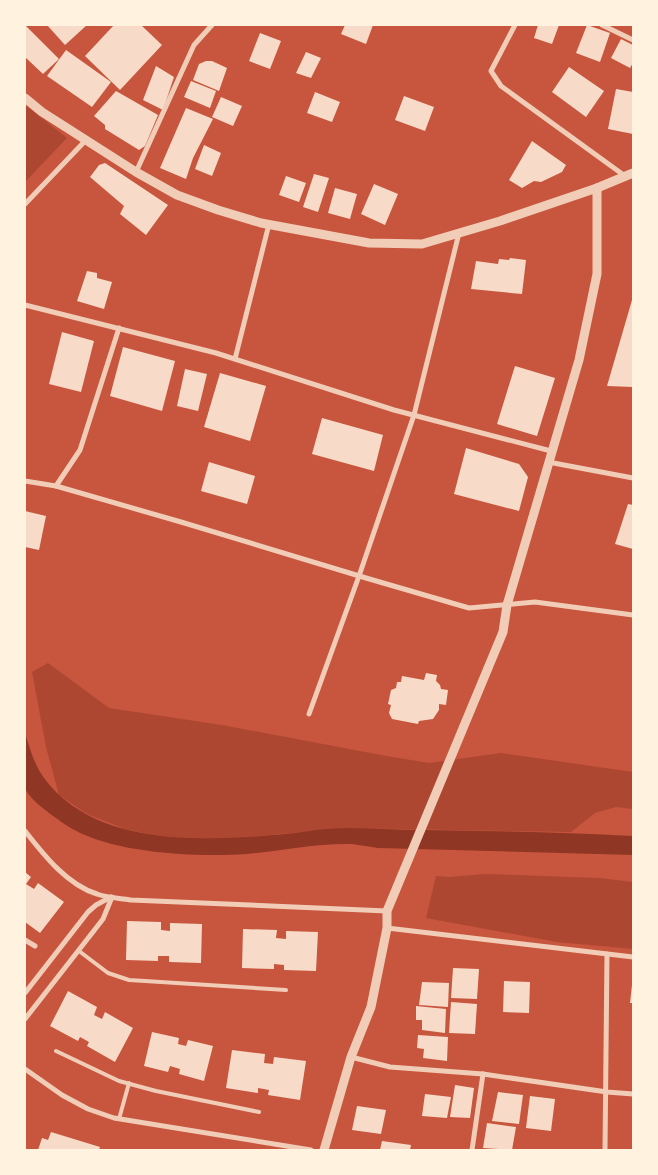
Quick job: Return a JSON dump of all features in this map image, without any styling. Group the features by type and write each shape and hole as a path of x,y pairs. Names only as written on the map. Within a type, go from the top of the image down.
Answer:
{"street":[{"path":"136,172 194,45 212,25"},
{"path":"515,25 491,71 501,86 629,174"},
{"path":"602,25 633,40"},
{"path":"25,98 42,112 136,172 177,195 218,210 269,224 369,243 422,244 500,221 597,188 629,174"},
{"path":"25,204 86,140"},
{"path":"324,1150 351,1058 371,1006 387,928 387,911 502,632 507,604 578,360 597,274 597,188"},
{"path":"234,359 269,224"},
{"path":"309,714 414,415 459,233"},
{"path":"25,305 234,359 414,415 551,451"},
{"path":"56,486 80,450 119,328"},
{"path":"548,462 633,478"},
{"path":"25,481 56,486 469,608 535,602 633,615"},
{"path":"25,831 39,849 71,880 96,894 131,900 387,911"},
{"path":"25,1019 103,920 112,897"},
{"path":"25,992 88,912 96,905 112,897"},
{"path":"387,928 633,957"},
{"path":"25,940 35,946"},
{"path":"605,1150 607,954"},
{"path":"351,1058 390,1067 484,1074 633,1094"},
{"path":"25,1069 62,1095 88,1109 119,1119 311,1150"},
{"path":"472,1150 484,1074"}],"lane":[{"path":"79,951 108,973 129,980 286,990"},
{"path":"56,1051 119,1081 156,1091 259,1112"},
{"path":"119,1119 128,1083"}],"shaded area":[{"path":"25,105 67,138 25,182"},
{"path":"48,663 109,708 222,725 429,763 501,753 633,772 633,809 616,807 595,813 571,832 345,828 260,836 195,839 153,835 125,829 87,814 59,795 46,747 32,672"},
{"path":"25,733 33,758 40,772 62,797 88,815 118,827 151,834 186,838 254,837 345,828 633,836 633,855 378,848 339,844 246,854 206,855 164,853 122,846 75,831 49,813 30,796 25,789"},
{"path":"485,874 600,878 633,882 633,949 557,942 426,918 436,876 449,877"}],"building":[{"path":"25,25 59,59 43,74 25,57"},
{"path":"47,25 87,25 65,45"},
{"path":"114,25 141,25 162,45 120,90 85,56"},
{"path":"345,25 373,25 366,44 341,34"},
{"path":"538,25 559,25 552,44 534,38"},
{"path":"587,25 610,33 600,62 576,53"},
{"path":"260,33 281,41 270,69 249,61"},
{"path":"621,39 633,45 633,63 630,68 611,58"},
{"path":"66,50 111,82 92,107 47,76"},
{"path":"306,52 321,58 311,78 296,73"},
{"path":"212,61 227,68 219,91 193,80 199,64"},
{"path":"156,66 174,77 163,110 143,100"},
{"path":"569,67 604,91 586,117 552,92"},
{"path":"191,81 216,91 210,108 184,97"},
{"path":"616,89 633,92 633,134 608,129"},
{"path":"116,91 158,115 145,146 139,150 105,129 105,125 94,116"},
{"path":"315,92 340,102 332,122 307,113"},
{"path":"404,96 434,107 425,131 395,120"},
{"path":"221,97 242,106 233,126 212,117"},
{"path":"186,108 213,119 193,158 186,179 160,168"},
{"path":"532,141 566,165 562,172 541,182 534,181 522,188 509,180"},
{"path":"204,145 221,153 212,176 195,169"},
{"path":"105,163 168,205 146,235 120,214 124,206 90,177 99,165"},
{"path":"314,174 329,178 318,212 303,207"},
{"path":"286,176 306,183 299,202 279,195"},
{"path":"374,184 398,194 385,225 361,214"},
{"path":"335,188 357,194 350,219 328,213"},
{"path":"510,258 526,260 522,294 471,289 476,261 498,264 499,259 509,260"},
{"path":"87,271 97,273 97,278 112,282 104,309 77,301"},
{"path":"632,300 633,387 607,386"},
{"path":"62,332 94,341 81,392 49,384"},
{"path":"123,347 175,361 162,411 110,396"},
{"path":"515,366 555,378 537,436 497,424"},
{"path":"185,369 207,374 198,411 177,406"},
{"path":"220,373 266,386 250,441 204,427"},
{"path":"322,418 383,435 374,471 312,454"},
{"path":"466,448 519,464 528,477 519,511 454,494"},
{"path":"209,462 255,476 247,504 201,491"},
{"path":"628,504 633,505 633,549 615,544"},
{"path":"25,511 46,516 39,550 25,547"},
{"path":"426,673 437,675 436,681 441,689 448,690 446,705 439,704 439,710 433,719 419,721 418,724 392,719 389,713 391,705 388,704 391,690 396,688 397,682 401,682 402,676 424,680"},
{"path":"25,872 31,877 26,884 34,889 38,883 64,902 40,933 25,922"},
{"path":"127,921 161,922 161,930 170,931 170,923 202,924 201,963 169,962 169,956 158,956 158,961 126,960"},
{"path":"243,929 277,930 276,938 286,939 286,931 318,932 316,971 284,970 284,965 274,964 274,969 242,968"},
{"path":"453,968 479,969 477,999 451,998"},
{"path":"504,981 530,982 529,1013 503,1012"},
{"path":"422,982 449,983 448,1007 419,1005"},
{"path":"632,985 633,1003 630,1003"},
{"path":"68,991 97,1007 94,1015 102,1019 105,1012 133,1028 115,1062 87,1046 89,1042 80,1037 78,1041 50,1026"},
{"path":"451,1002 477,1004 475,1034 449,1033"},
{"path":"416,1006 446,1009 445,1033 422,1030 422,1020 416,1020"},
{"path":"152,1032 179,1038 178,1044 186,1046 188,1040 213,1046 204,1081 179,1074 180,1069 170,1066 168,1072 144,1066"},
{"path":"418,1035 448,1037 447,1061 423,1058 424,1049 417,1048"},
{"path":"232,1050 265,1054 264,1063 273,1064 274,1057 306,1061 300,1100 268,1095 269,1090 258,1088 258,1093 226,1088"},
{"path":"455,1085 474,1088 470,1118 450,1117"},
{"path":"498,1092 523,1095 519,1124 492,1121"},
{"path":"425,1094 451,1097 447,1118 422,1116"},
{"path":"530,1096 555,1099 551,1131 526,1128"},
{"path":"357,1106 386,1110 381,1134 352,1130"},
{"path":"487,1123 516,1127 512,1150 483,1148"},
{"path":"51,1132 100,1147 99,1150 38,1150 42,1138 48,1140"},
{"path":"382,1141 411,1145 410,1150 380,1150"}]}
